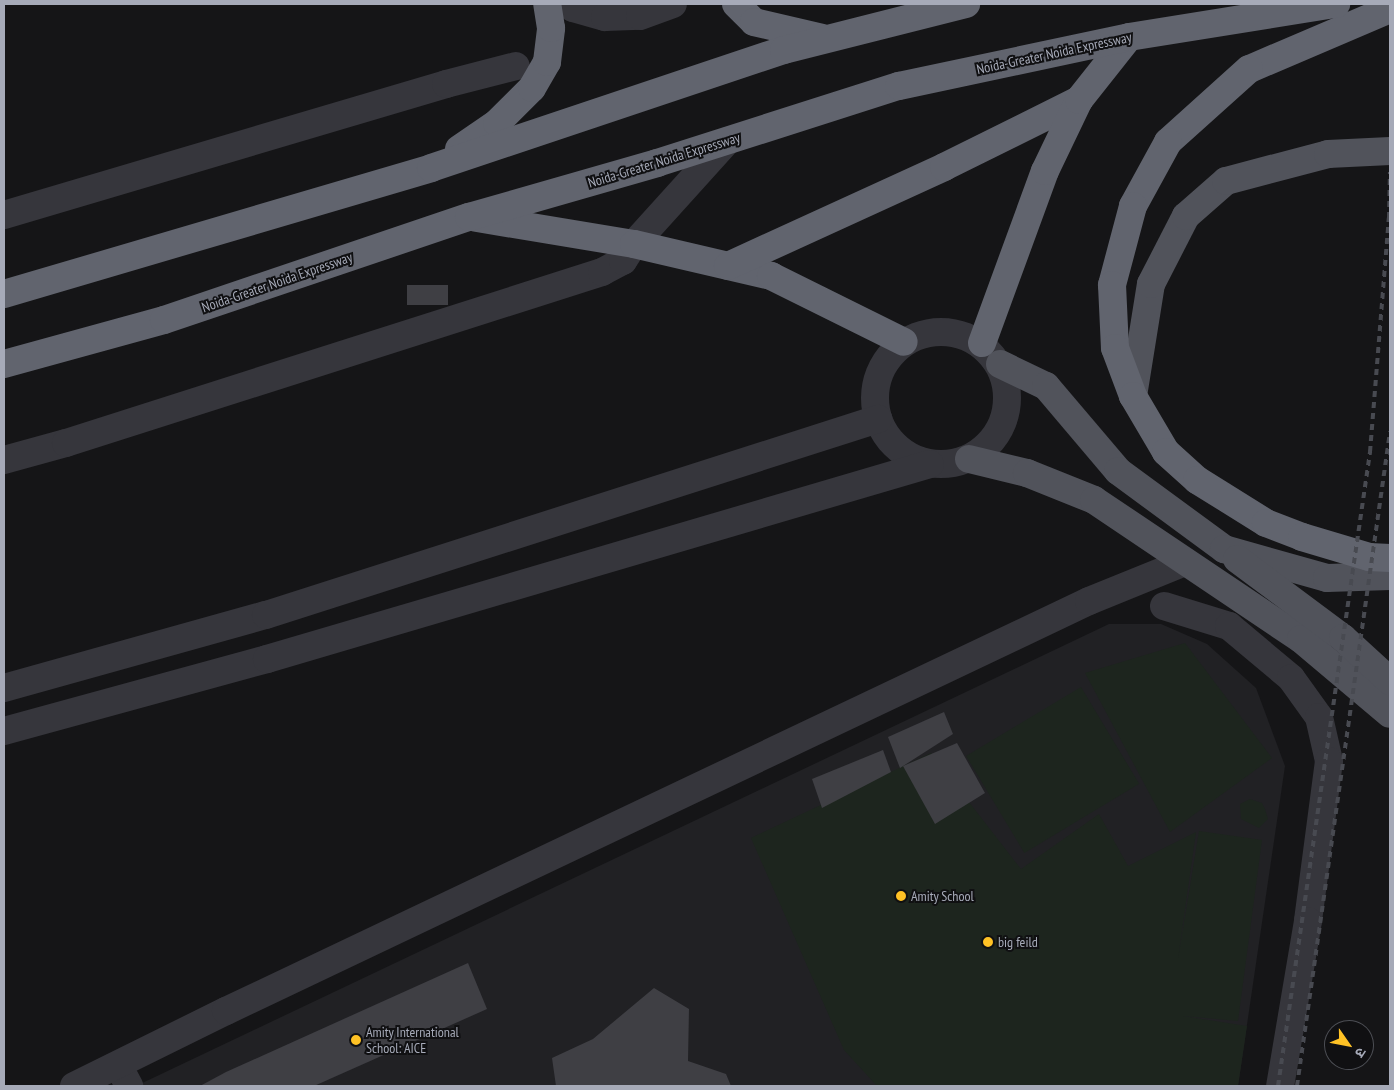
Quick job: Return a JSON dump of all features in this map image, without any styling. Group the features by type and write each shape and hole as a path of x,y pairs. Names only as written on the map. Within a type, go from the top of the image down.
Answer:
{"highway":[{"path":"431,168 497,123 532,88 547,62 551,28 547,4"},
{"path":"736,4 754,22 826,39"},
{"path":"4,294 431,168 784,50 966,4"},
{"name":"Noida-Greater Noida Expressway","path":"4,364 164,320 469,217 727,140 899,86 1129,37 1336,4"},
{"path":"1390,9 1249,69 1168,142 1133,206 1112,285 1115,348 1133,396 1166,452 1197,480 1266,523 1302,537 1369,557 1390,558"},
{"path":"982,343 1045,171 1079,100 1129,37"},
{"path":"728,266 944,167 1079,100"},
{"path":"469,217 634,244 771,276 904,342"}],"main road":[{"path":"1133,396 1151,284 1186,216 1226,181 1328,154 1390,151"},
{"path":"1000,364 1046,386 1118,471 1343,638 1390,681"},
{"path":"969,459 1027,473 1094,500 1301,638 1390,714"},
{"path":"1224,549 1327,578 1390,576"}],"street":[{"path":"566,4 573,8 606,17 640,16 673,4"},
{"path":"4,215 446,84 516,66"},
{"path":"4,460 76,440 602,272 623,261 634,244 727,140"},
{"path":"4,731 267,659 930,464 951,464 969,459 995,438 1004,421 1008,388 1000,364 982,343 956,332 932,331 904,342 888,358 875,386 875,408 887,438 901,452 930,464"},
{"path":"4,688 266,616 878,419"},
{"path":"74,1086 124,1076 226,1011 1089,601 1185,562"},
{"path":"1164,606 1229,626 1291,678 1319,717 1329,761 1308,921 1280,1086"}],"shaded area":[{"name":"Amity School","path":"1109,624 1161,624 1207,644 1256,688 1285,766 1238,1086 136,1086"},
{"path":"1185,643 1272,758 1170,832 1085,673"},
{"path":"1081,687 1139,784 1024,853 966,756"},
{"name":"big feild","path":"931,753 1021,869 1099,814 1128,866 1196,832 1178,959 1199,831 1262,840 1238,1021 1183,1016 1247,1026 1238,1086 877,1086 844,1050 751,838"},
{"path":"1250,799 1262,803 1265,809 1268,819 1259,828 1241,819 1240,804"}],"building":[{"path":"407,285 448,285 448,305 407,305"},
{"path":"944,712 953,734 900,768 888,737"},
{"path":"957,743 985,793 935,824 903,766"},
{"path":"883,750 891,772 822,808 812,779"},
{"name":"Amity International School: AICE","path":"468,963 487,1009 314,1086 200,1086 226,1072"},
{"path":"654,988 689,1009 688,1061 726,1074 731,1086 556,1086 552,1058 593,1039"}],"railway":[{"path":"1278,1086 1370,452 1389,218 1390,172"},
{"path":"1297,1086 1390,432"}],"place":[{"name":"Amity School","path":"901,896"},
{"name":"big feild","path":"988,942"},
{"name":"Amity International School: AICE","path":"356,1040"}]}
